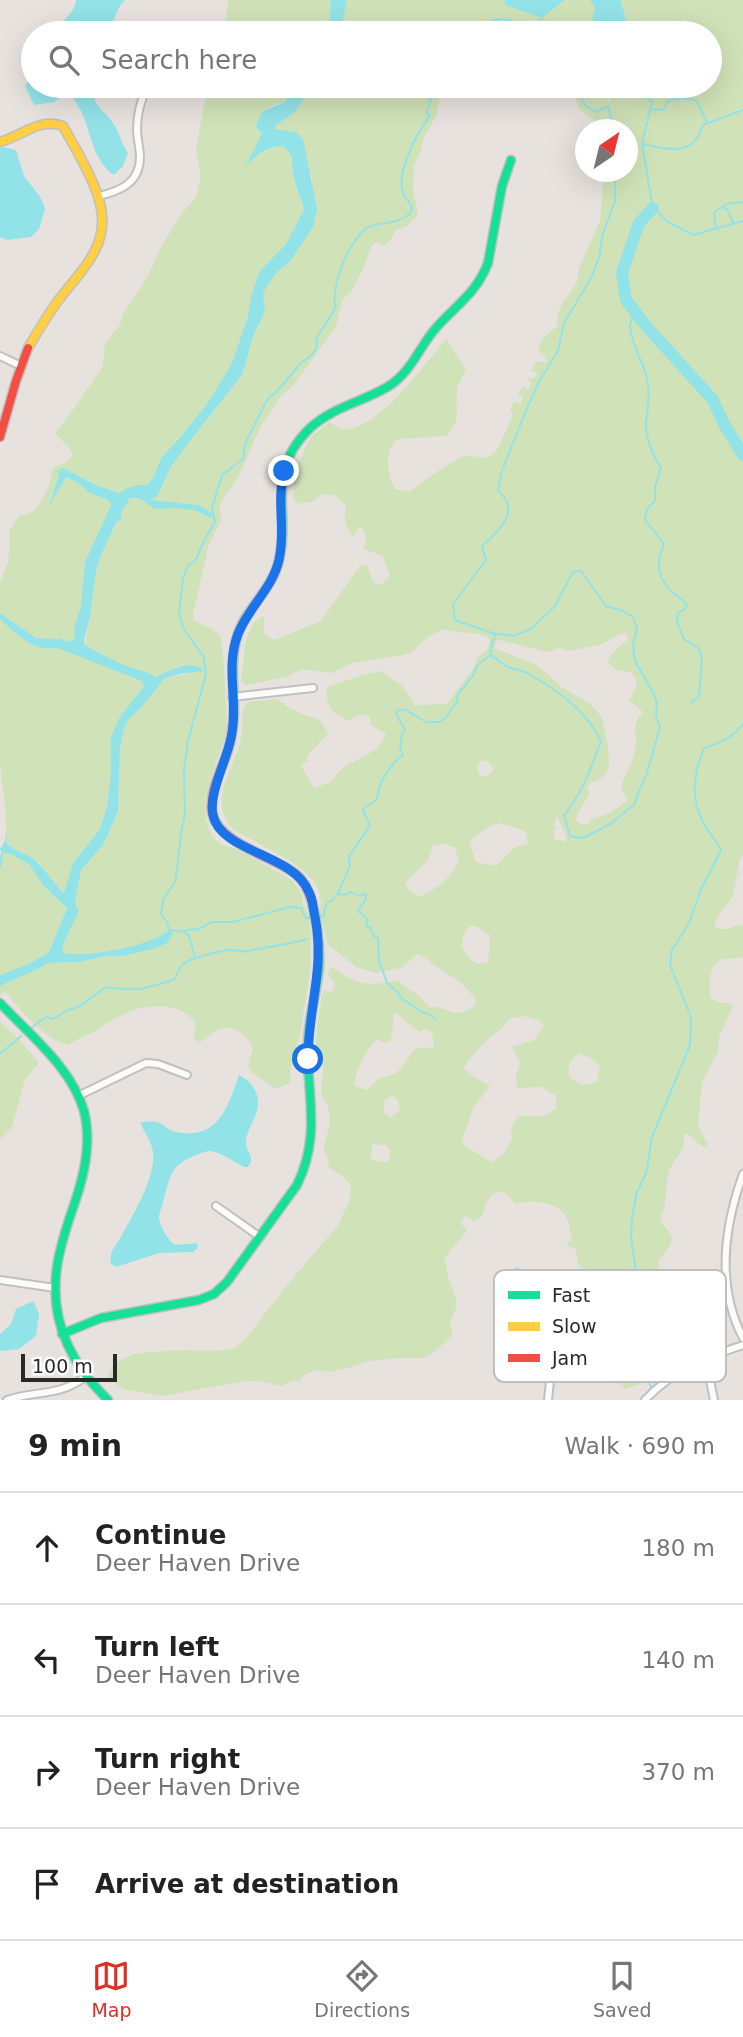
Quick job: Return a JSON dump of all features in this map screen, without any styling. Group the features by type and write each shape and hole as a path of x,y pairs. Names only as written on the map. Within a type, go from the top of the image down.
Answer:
{"street":[{"path":"99,196 121,189 136,174 140,159 137,139 138,114 144,98"},
{"path":"0,142 16,138 46,122 59,123 66,129 99,196 101,208 101,227 93,256 34,340 21,366 0,437"},
{"path":"62,1334 101,1318 214,1294 227,1282 260,1237 306,1168 311,1149 308,1042 319,962 316,923 309,890 296,874 227,836 217,826 213,817 213,798 232,738 232,657 244,622 271,582 279,561 282,540 279,492 288,460 307,431 325,416 382,391 400,378 418,358 435,330 476,288 490,254 499,191 511,160"},
{"path":"0,356 21,366"},
{"path":"232,697 313,688"},
{"path":"0,1003 63,1072 78,1096 87,1129 84,1173 60,1247 55,1288 57,1314 70,1353 85,1377 108,1400"},
{"path":"78,1096 146,1063 158,1064 187,1075"},
{"path":"725,1270 732,1214 743,1174"},
{"path":"216,1206 260,1237"},
{"path":"0,1280 55,1288"},
{"path":"726,1284 731,1311 743,1338"},
{"path":"726,1351 743,1345"},
{"path":"7,1400 57,1392 85,1377"},
{"path":"548,1400 550,1382"},
{"path":"647,1398 665,1382"},
{"path":"711,1382 714,1400"}],"green space":[{"path":"228,0 331,0 329,21 226,21"},
{"path":"347,0 504,0 505,5 542,18 565,0 590,0 595,8 597,21 343,21"},
{"path":"621,0 743,0 743,856 740,858 733,896 717,918 714,927 727,929 743,925 743,957 720,960 711,971 710,998 733,1006 719,1037 718,1052 702,1082 698,1125 708,1144 702,1146 690,1135 683,1133 683,1148 668,1175 665,1206 660,1220 673,1237 658,1261 659,1270 581,1270 575,1248 568,1247 567,1242 572,1240 569,1223 560,1210 547,1203 516,1204 503,1192 493,1193 482,1216 474,1221 466,1216 460,1222 467,1231 444,1258 456,1300 450,1322 453,1335 433,1353 423,1358 369,1361 329,1372 317,1370 302,1376 299,1382 293,1380 282,1386 247,1381 161,1396 123,1389 107,1377 114,1364 133,1354 235,1348 248,1336 339,1224 350,1198 351,1186 344,1177 329,1168 323,1147 329,1127 329,1113 321,1095 323,1066 316,1047 323,991 332,992 335,982 328,975 330,967 364,983 378,984 397,980 429,1007 460,1013 475,1006 476,1001 458,981 417,954 403,967 376,973 356,967 328,944 322,922 312,922 309,924 310,972 300,1034 290,1071 291,1082 276,1089 251,1072 248,1066 253,1048 242,1033 232,1028 220,1029 199,1042 193,1037 196,1024 180,1010 158,1006 136,1009 68,1045 41,1030 5,992 0,995 0,986 48,963 123,956 167,943 169,930 160,937 137,946 74,955 63,953 63,945 79,911 75,903 81,870 103,845 118,811 120,749 124,728 165,678 203,671 180,666 156,677 124,665 85,645 101,555 117,521 121,522 121,513 130,498 139,498 153,506 187,508 211,517 213,514 199,505 150,501 164,484 171,467 186,446 242,375 254,334 265,311 263,293 277,272 290,263 315,197 312,177 296,132 274,130 276,125 295,112 305,98 440,98 436,116 424,137 413,168 413,189 418,215 407,226 395,231 389,242 383,246 376,242 371,246 351,292 343,299 336,326 294,385 280,397 260,428 238,478 222,500 221,520 209,544 193,615 193,620 220,636 223,654 227,724 225,739 205,801 209,830 222,845 237,849 293,881 303,897 302,903 309,915 319,914 319,892 307,874 288,860 234,830 222,807 225,782 242,732 245,705 276,699 322,723 328,734 307,756 308,762 300,764 314,788 330,782 342,769 372,751 386,734 371,725 370,717 359,715 350,721 338,716 329,705 327,687 381,671 403,686 415,705 447,704 479,656 488,648 490,641 483,635 444,629 404,655 352,663 332,673 301,669 287,677 247,685 241,682 246,640 254,622 264,616 264,633 274,640 321,621 359,567 367,565 373,582 379,585 390,575 383,556 364,549 366,536 360,525 353,536 350,533 345,522 346,506 334,495 323,494 313,501 299,504 293,499 297,466 311,437 329,422 341,429 356,427 371,420 414,379 446,339 466,370 458,386 455,424 446,436 397,439 390,450 388,463 395,489 409,492 460,458 483,458 493,454 502,441 513,414 510,410 515,401 521,404 523,398 518,394 523,387 528,390 531,384 527,377 533,379 537,375 531,371 536,361 547,361 538,349 545,336 557,327 562,304 577,283 579,268 600,221 603,182 638,182 638,119 594,119 579,109 575,98 608,98 609,103 610,98 722,98 722,21 626,21","holes":["626,633 628,640 618,647 608,663 616,670 631,672 637,680 629,700 643,712 635,730 634,755 621,788 628,799 611,812 591,819 587,825 580,824 576,820 577,815 590,793 587,789 589,784 602,778 609,767 602,719 591,704 561,687 535,664 494,648 496,641 500,640 548,652 559,648 567,651 600,645","485,760 494,770 487,776 480,777 476,766","557,816 566,841 555,840 553,830 557,829 553,826","499,823 525,831 528,844 514,849 496,866 476,862 469,841","443,844 455,847 459,862 442,882 420,897 408,889 405,883 426,862 432,846","470,926 476,926 490,935 488,962 479,964 471,960 461,947 464,934","395,1012 420,1032 427,1029 433,1035 434,1047 415,1049 397,1073 379,1078 367,1090 354,1086 368,1050 377,1039 386,1043 391,1039","524,1016 539,1020 544,1025 534,1040 512,1047 520,1062 516,1077 517,1088 541,1087 555,1095 557,1108 544,1116 518,1116 511,1128 512,1139 503,1155 491,1162 461,1143 473,1108 490,1086 464,1068 476,1050 509,1019","579,1053 600,1066 597,1082 583,1085 570,1078 569,1066","394,1096 399,1102 400,1110 391,1117 385,1114 383,1103","373,1144 385,1145 390,1150 387,1163 370,1159"]},
{"path":"207,98 288,98 267,108 262,133 247,165 263,151 283,146 292,156 294,177 304,209 286,244 259,272 232,363 207,404 161,458 147,485 125,489 120,493 94,484 63,468 50,502 66,477 80,484 88,492 108,500 111,505 85,562 81,606 74,639 69,642 36,638 0,613 0,584 8,562 9,531 19,516 29,514 38,505 48,486 52,468 65,463 73,455 55,433 103,366 105,343 120,325 123,314 148,275 161,247 196,196 201,177 196,150"},
{"path":"0,619 33,645 57,648 142,681 144,686 119,718 111,737 107,807 100,829 73,863 64,893 37,861 7,844 0,764"},
{"path":"8,853 29,864 43,885 67,907 49,952 29,964 0,975 0,854"},
{"path":"0,1022 39,1063 25,1079 12,1127 0,1139"},
{"path":"618,1382 643,1382 641,1384 625,1389"}],"water":[{"path":"76,0 125,0 113,21 63,21"},
{"path":"331,0 347,0 343,21 329,21"},
{"path":"504,0 565,0 542,18 505,5"},
{"path":"590,0 621,0 626,21 594,21 592,18 595,8"},
{"path":"31,98 60,98 54,102 34,105"},
{"path":"74,98 95,98 115,126 128,153 123,166 114,175 107,170 98,156"},
{"path":"287,98 305,98 295,112 276,125 275,129 296,132 303,139 317,209 313,227 289,263 277,272 263,293 265,311 254,334 242,375 186,446 171,467 158,495 151,500 199,505 213,514 211,518 195,510 155,509 139,498 130,498 121,513 121,522 117,521 101,555 84,640 85,645 99,653 156,677 187,665 199,667 204,671 165,678 124,728 120,749 118,811 103,845 81,870 75,903 79,911 63,945 63,953 87,954 118,949 148,941 169,930 173,934 167,943 153,949 80,962 48,963 0,986 0,975 29,964 49,952 67,908 43,885 29,864 8,853 2,853 0,849 5,841 6,831 7,844 34,859 64,893 73,863 100,829 107,807 111,737 119,718 144,686 142,681 57,648 33,645 0,619 0,613 36,638 69,642 74,639 81,606 85,562 111,505 108,500 88,492 80,484 66,477 49,506 59,475 57,471 63,468 119,493 133,486 147,485 161,458 207,404 232,363 259,272 286,244 304,209 294,177 292,156 283,146 267,149 245,167 262,133 256,127 262,114"},
{"path":"0,148 16,150 24,176 41,198 45,209 39,229 31,237 7,240 0,237"},
{"path":"239,1075 251,1084 258,1101 246,1139 251,1157 248,1167 210,1151 185,1160 171,1175 159,1214 163,1229 172,1243 197,1243 198,1247 193,1252 159,1253 116,1267 111,1264 112,1252 139,1204 152,1169 152,1147 140,1122 157,1122 176,1132 202,1131 212,1126 225,1110"},
{"path":"33,1301 39,1313 36,1336 19,1349 0,1351 0,1334 11,1324 16,1309"}],"waterway":[{"path":"539,21 542,18"},
{"path":"494,21 513,21"},
{"path":"310,918 306,918 301,908 290,907 233,922 212,922 185,932 169,930 161,914 163,900 175,882 185,814 184,769 188,741 206,674 204,657 183,628 179,612 183,579 187,567 196,559 215,522 212,508 222,475 243,459 245,444 267,400 317,347 316,339 336,307 336,288 349,250 363,231 371,226 396,221 411,213 412,206 403,192 402,174 414,142 430,116 426,112 431,98"},
{"path":"581,98 589,108 597,112 608,106 611,119"},
{"path":"647,98 652,102 642,144 653,208 668,222 693,235 743,221"},
{"path":"651,109 663,110 668,101 679,98 696,100 707,122"},
{"path":"642,144 670,149 686,147 693,143 703,125 743,110"},
{"path":"319,918 324,916 327,903 338,893 350,866 349,856 370,826 363,810 376,799 385,775 403,755 400,748 405,730 396,714 397,710 406,710 426,722 439,722 457,702 458,694 473,676 477,666 490,655 508,667 529,674 561,694 588,720 601,741 581,789 564,815 570,836 583,838 610,824 635,804 660,727 654,694 635,661 633,645 637,629 633,617 606,606 581,571 573,572 555,606 531,629 513,636 492,633 455,620 453,604 486,560 482,546 501,527 508,513 505,498 498,491 501,473 540,380 558,351 564,323 591,278 599,258 603,233 615,201 615,182"},
{"path":"716,229 714,212 727,204 743,202"},
{"path":"722,207 727,209 734,224"},
{"path":"653,208 639,223 622,273 626,300 713,400 743,455"},
{"path":"635,312 630,327 648,384 647,434 652,452 661,468 655,487 655,501 647,509 645,520 664,544 659,565 661,577 687,605 678,613 677,622 684,639 699,649 702,660 699,696 691,703"},
{"path":"490,653 495,634"},
{"path":"636,1270 631,1237 637,1192 646,1174 652,1137 690,1045 691,1017 670,965 672,950 689,923 701,889 721,850 703,822 696,804 698,766 704,748 726,739 743,724"},
{"path":"0,867 2,853"},
{"path":"339,894 366,894 366,899 358,911 368,920 367,927 371,928 374,936 378,938 379,960 387,983 400,997 436,1019"},
{"path":"186,933 195,957"},
{"path":"32,1027 46,1017 53,1019 80,1006 106,987 141,989 175,979 183,964 199,957 220,951 247,951 307,939"},
{"path":"0,1054 21,1036"},
{"path":"649,1382 652,1389"}],"traffic: fast":[{"path":"234,713 235,646 242,624 268,585 279,560 282,542 283,477 295,445 318,421 379,392 397,380 435,329 478,283 488,263 502,186 511,160"},
{"path":"62,1334 101,1318 199,1300 214,1294 227,1282 297,1185 305,1166 311,1131 308,1041 319,958 312,902"},
{"path":"0,1003 60,1066 70,1080 84,1111 86,1159 58,1259 56,1305 73,1356 108,1400"}],"traffic: slow":[{"path":"0,142 39,126 63,126 88,172 101,206 101,236 96,249 51,310 28,348"}],"traffic: jam":[{"path":"0,437 28,348"},
{"path":"234,713 229,745 212,797 212,812 216,823 235,841 296,874 304,883 312,902"}],"route":[{"path":"284,471 279,492 281,552 275,574 244,622 234,647 231,672 234,725 212,808 217,826 227,836 296,874 309,890 319,944 319,962 309,1025 308,1059"}]}
